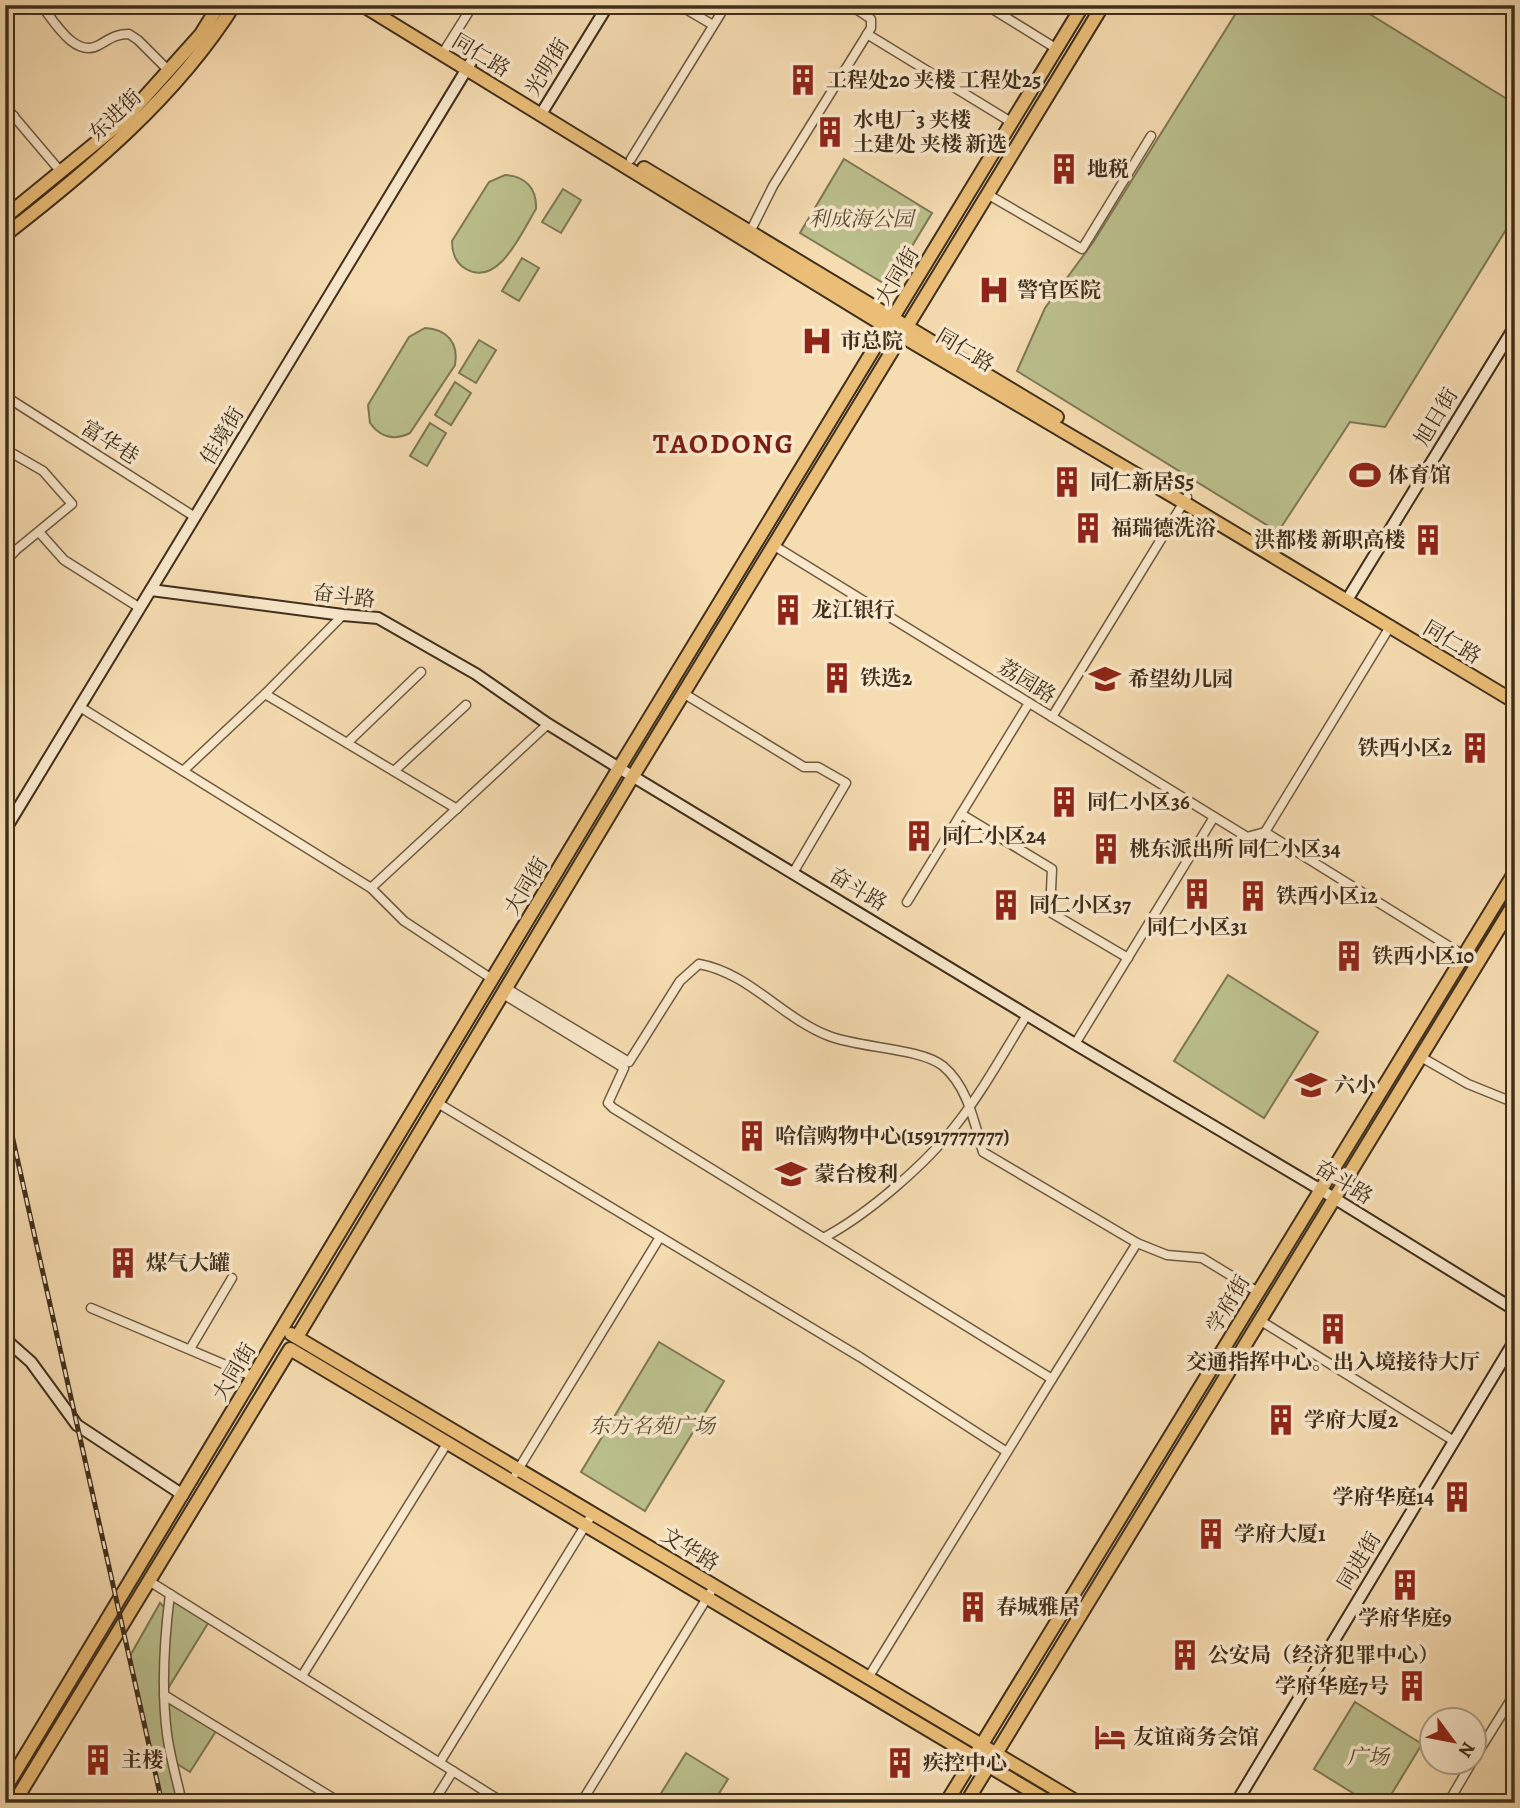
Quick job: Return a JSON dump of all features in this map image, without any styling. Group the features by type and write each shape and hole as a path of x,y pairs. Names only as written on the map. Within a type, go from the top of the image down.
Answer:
{"main road":[{"name":"东进街","path":"5,217 125,119 201,34 219,5"},
{"name":"东进街","path":"5,235 49,201 131,129 216,33 234,5"},
{"name":"同仁路","path":"362,5 469,66 1348,598 1515,702"},
{"name":"同仁路","path":"377,5 446,48 469,66"},
{"name":"大同街","path":"5,1788 619,768 1083,5"},
{"name":"大同街","path":"297,1337 633,776 1103,5"},
{"name":"同仁路","path":"543,111 631,159 890,323"},
{"name":"同仁路","path":"1392,625 1515,695"},
{"name":"学府街","path":"946,1803 1515,872"},
{"name":"学府街","path":"966,1803 1515,902"},
{"name":"文华路","path":"279,1334 297,1337 515,1475 586,1526 1051,1803"},
{"name":"大同街","path":"14,1803 290,1349"},
{"name":"文华路","path":"290,1349 448,1442 593,1513 1079,1803"}],"street":[{"path":"41,5 78,47 97,47 111,37 129,34 169,70"},
{"path":"446,48 473,5"},
{"name":"光明街","path":"543,111 608,5"},
{"path":"679,5 713,25"},
{"path":"631,159 726,5"},
{"path":"750,232 773,186 872,23 871,19 850,5"},
{"path":"864,15 870,5"},
{"path":"986,5 1057,50"},
{"path":"867,34 1011,122"},
{"name":"佳境街","path":"5,830 469,66"},
{"path":"5,106 61,172"},
{"path":"5,123 14,116"},
{"path":"987,194 1083,249 1151,136"},
{"name":"旭日街","path":"1348,598 1515,326"},
{"name":"富华巷","path":"5,397 195,517"},
{"path":"5,449 43,471 72,504 5,562"},
{"path":"1052,718 1185,499"},
{"path":"39,532 64,560 140,608"},
{"name":"荔园路","path":"773,545 1247,837 1265,832"},
{"name":"奋斗路","path":"151,590 378,618 477,674 548,724 619,768 1027,1016 1321,1190 1515,1310"},
{"path":"183,771 265,694 343,615"},
{"path":"1392,625 1265,832 1463,955"},
{"path":"347,743 421,672"},
{"path":"265,694 457,809"},
{"path":"683,694 804,766 818,767 846,783 793,873"},
{"path":"907,902 1030,703"},
{"path":"394,771 466,705"},
{"path":"80,707 371,888 404,921 492,979"},
{"path":"371,888 548,724"},
{"path":"961,814 1052,869 1050,912 1128,958"},
{"path":"1075,1044 1214,817"},
{"path":"504,991 629,1062 680,981 699,964 714,967 741,980 800,1024 831,1037 919,1055 940,1064 962,1088 984,1152 1137,1243 1167,1255 1202,1258 1258,1292"},
{"path":"504,991 624,1068 608,1103 613,1108 1052,1379"},
{"path":"825,1237 852,1222 910,1173 948,1136 969,1108 1027,1016"},
{"path":"1421,1057 1468,1084 1515,1103"},
{"path":"436,1102 860,1357 1006,1452"},
{"path":"515,1475 660,1237"},
{"path":"868,1678 1137,1243"},
{"path":"190,1349 232,1278"},
{"path":"91,1308 254,1377"},
{"path":"1261,1321 1454,1441"},
{"path":"279,1334 290,1349 297,1337"},
{"path":"5,1339 31,1362 76,1425 183,1495"},
{"name":"同进街","path":"1236,1803 1515,1340"},
{"path":"302,1676 448,1442"},
{"path":"440,1762 593,1513"},
{"path":"149,1581 504,1803"},
{"path":"581,1803 715,1586"},
{"path":"170,1594 165,1634 164,1695 168,1737 182,1803"},
{"path":"1488,1737 1515,1693"},
{"path":"164,1695 341,1803"},
{"path":"433,1803 453,1770"},
{"path":"1448,1803 1464,1776"}],"green space":[{"path":"1241,5 1355,5 1515,104 1515,215 1385,427 1350,422 1278,532 1017,371 1045,308 1094,241"},
{"name":"利成海公园","path":"844,159 932,213 888,286 800,233"},
{"path":"505,175 519,178 529,185 535,195 536,209 516,243 499,264 489,271 478,273 466,269 455,257 452,241 489,182"},
{"path":"563,189 581,200 561,233 542,222"},
{"path":"522,258 539,268 519,301 502,291"},
{"path":"425,328 440,331 450,339 455,350 455,365 410,433 388,437 370,423 368,405 409,337"},
{"path":"479,340 496,350 476,383 459,373"},
{"path":"455,382 471,393 451,425 435,415"},
{"path":"430,423 446,433 427,466 410,456"},
{"path":"1228,975 1318,1032 1264,1118 1174,1061"},
{"name":"东方名苑广场","path":"659,1342 724,1381 645,1511 581,1472"},
{"path":"170,1594 210,1620 164,1695 218,1728 190,1772 174,1762 182,1803 162,1803 130,1656 160,1603 167,1610"},
{"name":"广场","path":"1355,1702 1418,1741 1418,1751 1386,1803 1369,1803 1314,1769"},
{"path":"686,1753 728,1779 713,1803 655,1803"}],"railway":[{"path":"5,1104 162,1803"}],"place":[{"name":"工程处20 夹楼 工程处25","path":"803,80"},
{"name":"水电厂3 夹楼 土建处 夹楼 新选","path":"830,132"},
{"name":"地税","path":"1064,169"},
{"name":"警官医院","path":"994,290"},
{"name":"市总院","path":"817,341"},
{"name":"体育馆","path":"1365,475"},
{"name":"同仁新居S5","path":"1067,482"},
{"name":"福瑞德洗浴","path":"1088,528"},
{"name":"洪都楼 新职高楼","path":"1428,540"},
{"name":"龙江银行","path":"788,610"},
{"name":"铁选2","path":"837,678"},
{"name":"希望幼儿园","path":"1105,679"},
{"name":"铁西小区2","path":"1475,748"},
{"name":"同仁小区36","path":"1064,802"},
{"name":"同仁小区24","path":"919,836"},
{"name":"桃东派出所 同仁小区34","path":"1106,849"},
{"name":"同仁小区31","path":"1197,894"},
{"name":"铁西小区12","path":"1253,896"},
{"name":"同仁小区37","path":"1006,905"},
{"name":"铁西小区10","path":"1349,956"},
{"name":"六小","path":"1311,1085"},
{"name":"哈信购物中心(15917777777)","path":"752,1136"},
{"name":"蒙台梭利","path":"791,1174"},
{"name":"煤气大罐","path":"123,1263"},
{"name":"交通指挥中心。出入境接待大厅","path":"1333,1329"},
{"name":"学府大厦2","path":"1281,1420"},
{"name":"学府华庭14","path":"1457,1497"},
{"name":"学府大厦1","path":"1211,1534"},
{"name":"学府华庭9","path":"1405,1585"},
{"name":"春城雅居","path":"973,1607"},
{"name":"公安局（经济犯罪中心）","path":"1185,1655"},
{"name":"学府华庭7号","path":"1412,1686"},
{"name":"友谊商务会馆","path":"1110,1737"},
{"name":"主楼","path":"98,1760"},
{"name":"疾控中心","path":"900,1763"}],"district":[{"name":"TAODONG","path":"724,444"}]}
